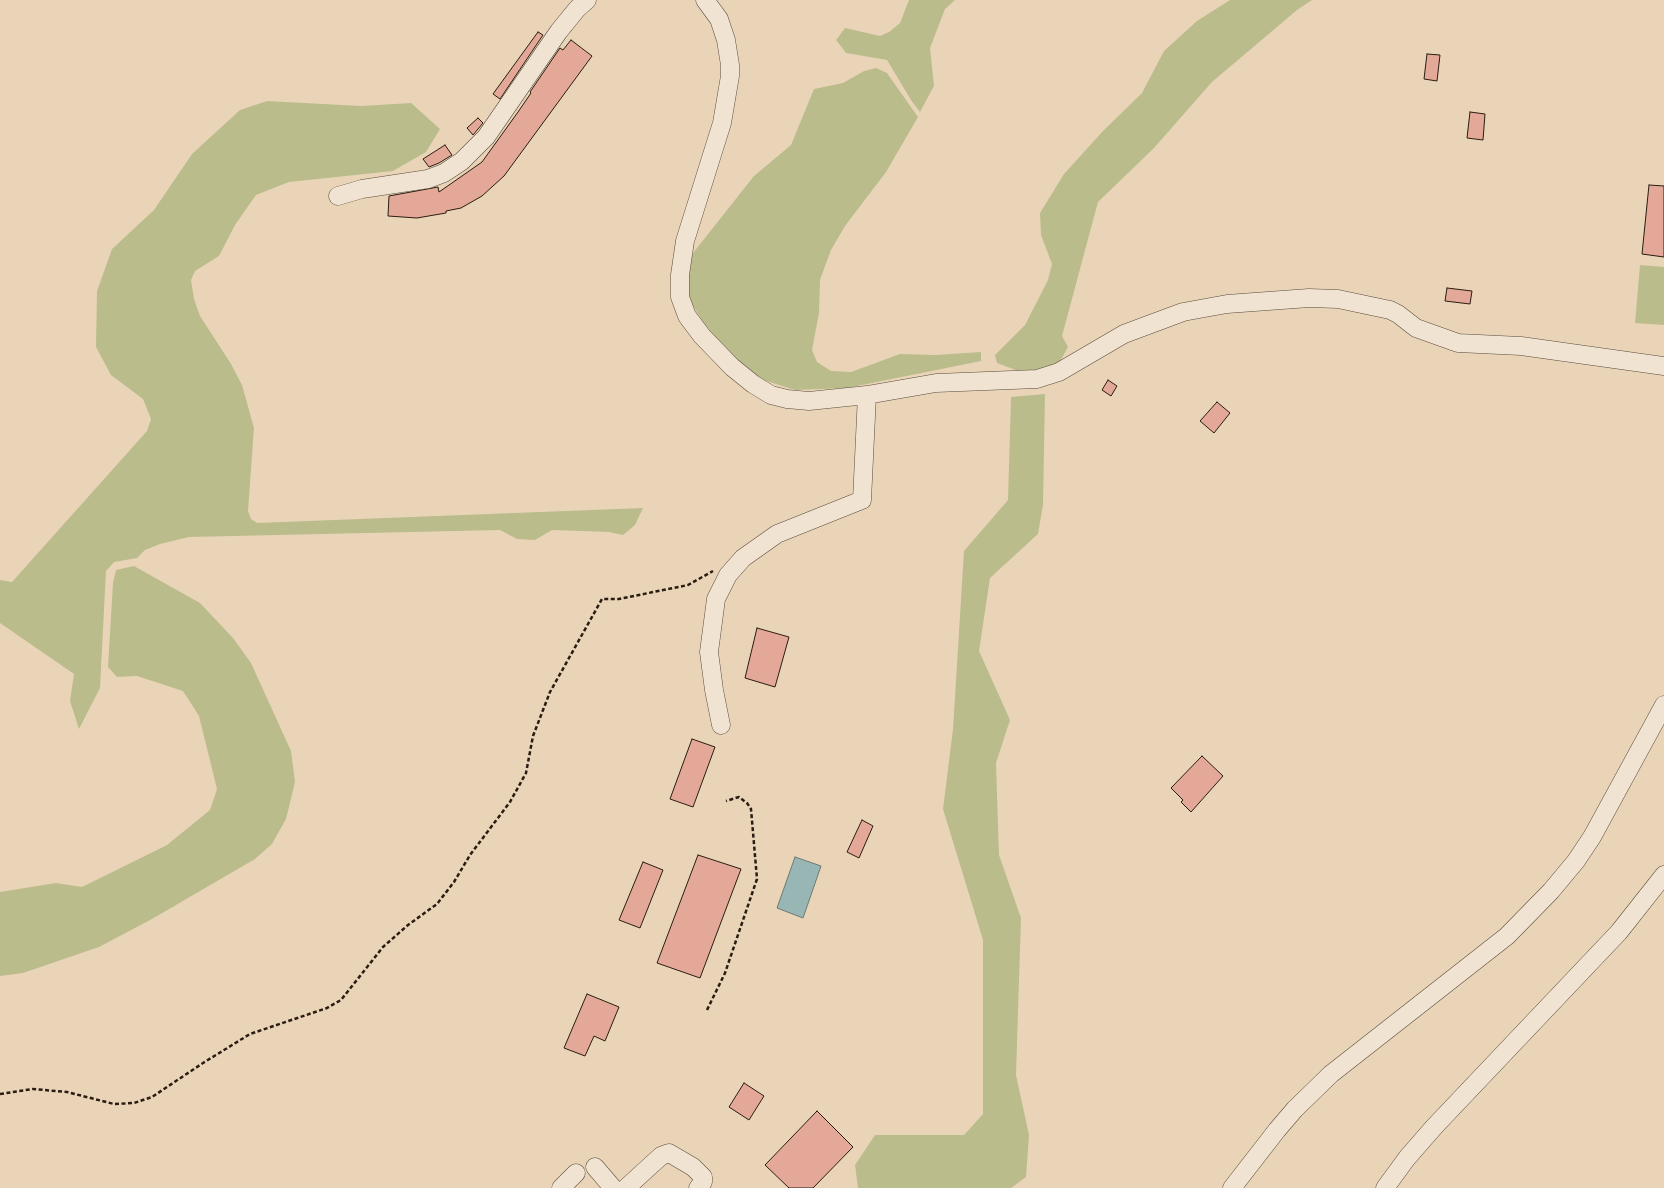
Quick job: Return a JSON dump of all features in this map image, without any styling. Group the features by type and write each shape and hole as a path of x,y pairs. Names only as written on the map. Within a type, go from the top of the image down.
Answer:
{"street":[{"path":"338,196 362,189 428,179 444,173 462,161 486,137 559,31 587,0"},
{"path":"705,0 719,19 726,40 730,76 722,124 690,220 683,249 680,289 684,310 696,330 721,357 763,391 787,399 809,401 867,395 936,383 1037,379 1065,369 1124,334 1183,312 1236,303 1310,298 1338,298 1390,310 1416,328 1458,342 1521,346 1664,366"},
{"path":"722,725 714,690 709,652 716,599 728,575 743,558 776,534 862,500 867,395"},
{"path":"1232,1188 1277,1130 1326,1079 1359,1050 1507,936 1552,891 1592,837 1664,705"},
{"path":"1385,1188 1407,1158 1434,1127 1619,932 1664,875"},
{"path":"626,1188 661,1156 669,1152 689,1164 703,1177 703,1182 698,1188"},
{"path":"595,1167 613,1188"},
{"path":"561,1188 576,1173"}],"path":[{"path":"0,1094 33,1089 67,1092 114,1104 134,1103 152,1097 203,1062 250,1034 327,1008 340,1000 383,947 408,925 437,904 454,882 470,855 510,802 526,773 533,736 550,692 602,599 619,600 688,585 724,565 738,564"},
{"path":"707,1010 726,973 757,879 758,870 750,809 747,803 739,797 726,801"}],"green space":[{"path":"909,0 955,0 945,9 930,48 934,86 920,112 887,60 846,53 836,40 845,28 880,36 889,32 900,23"},
{"path":"1230,0 1312,0 1297,10 1212,82 1154,148 1098,202 1062,336 1068,347 1057,367 1021,372 997,363 995,355 1025,325 1048,280 1052,264 1041,235 1040,213 1064,174 1103,131 1142,93 1164,51 1197,21"},
{"path":"876,68 887,73 918,117 886,172 845,226 831,250 820,280 819,313 812,350 817,362 831,371 851,372 900,354 936,355 981,352 981,361 847,388 795,390 757,378 726,350 703,322 684,291 693,253 754,176 791,145 814,89 843,83 864,71"},
{"path":"267,101 361,106 411,103 440,129 426,152 393,171 289,182 256,195 235,225 219,256 195,271 191,280 194,299 200,316 231,364 242,385 254,428 248,511 251,519 257,523 643,508 635,525 623,535 609,532 552,530 535,540 517,539 500,530 189,537 160,544 145,550 137,558 114,562 106,571 100,688 79,729 70,701 74,674 0,623 0,580 12,582 147,431 151,419 143,399 111,375 96,347 97,291 112,249 154,210 192,154 240,110"},
{"path":"1640,265 1664,267 1664,325 1635,323"},
{"path":"1045,394 1043,505 1038,534 990,578 979,651 1010,720 996,763 999,855 1021,918 1016,1075 1029,1135 1026,1177 1011,1188 858,1188 855,1165 875,1135 964,1135 983,1114 983,940 943,809 953,729 964,551 1008,500 1011,397"},
{"path":"134,566 200,603 233,638 251,663 291,751 295,782 286,819 272,844 255,859 152,919 99,947 23,973 0,976 0,892 56,883 82,887 167,845 210,810 217,789 199,716 183,691 137,676 117,677 108,667 113,583 116,570"}],"water":[{"path":"795,857 821,866 803,918 777,908"}],"building":[{"path":"538,32 543,35 500,99 493,94"},
{"path":"571,40 592,56 504,176 482,196 461,208 446,211 446,213 417,218 388,216 389,196 438,187 439,192 482,162 560,48 563,50"},
{"path":"1427,54 1440,55 1437,81 1424,79"},
{"path":"1470,112 1485,114 1483,140 1467,138"},
{"path":"478,118 483,123 473,135 467,128"},
{"path":"445,145 452,155 429,167 423,159"},
{"path":"1649,185 1664,186 1664,257 1642,254"},
{"path":"1447,288 1472,291 1470,304 1445,301"},
{"path":"1108,380 1117,386 1111,396 1102,390"},
{"path":"1217,402 1230,413 1214,433 1200,421"},
{"path":"757,628 789,637 775,687 745,678"},
{"path":"692,739 715,747 693,807 670,799"},
{"path":"1202,756 1223,776 1191,812 1181,802 1183,800 1171,788"},
{"path":"862,820 873,826 859,858 847,852"},
{"path":"698,855 741,869 700,978 657,963"},
{"path":"643,862 663,870 640,928 619,920"},
{"path":"587,994 619,1007 605,1041 594,1036 585,1056 564,1048"},
{"path":"744,1083 764,1096 749,1120 729,1107"},
{"path":"817,1111 853,1147 813,1188 789,1188 765,1165"}]}
